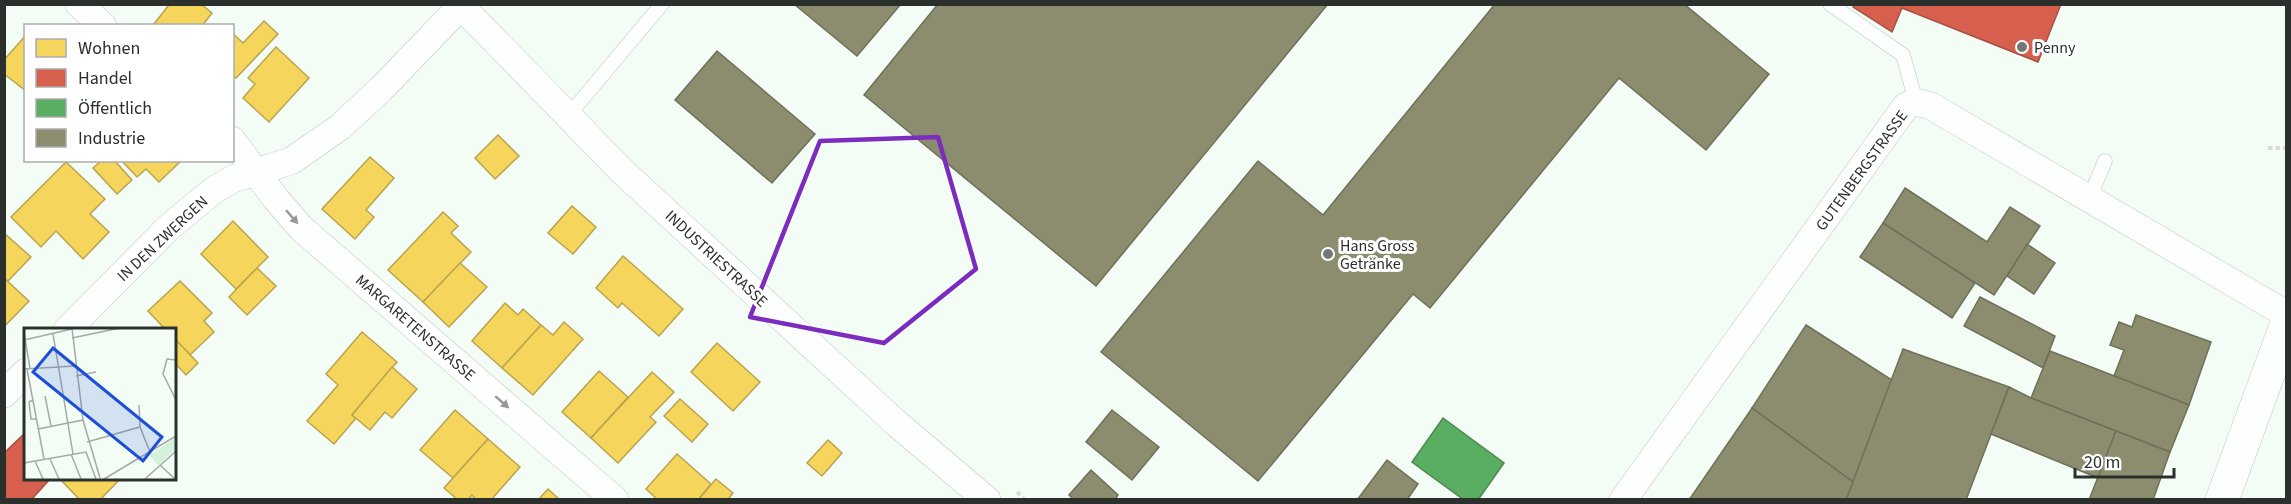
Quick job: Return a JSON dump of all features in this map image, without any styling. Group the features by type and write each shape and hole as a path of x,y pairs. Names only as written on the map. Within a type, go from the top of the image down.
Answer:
{"street":[{"path":"79,4 101,24"},
{"name":"INDUSTRIESTRASSE","path":"460,5 623,172 878,406 987,500"},
{"name":"IN DEN ZWERGEN","path":"69,328 168,228 193,206 233,179 291,161 340,127 381,89 460,5"},
{"name":"GUTENBERGSTRASSE","path":"1623,500 1906,106 1916,102 1931,106 2286,314"},
{"name":"MARGARETENSTRASSE","path":"234,143 301,228 615,500"},
{"path":"2222,500 2286,326"},
{"path":"4,394 24,374"}],"lane":[{"path":"568,116 662,4"},
{"path":"1830,4 1903,55 1916,102"},
{"path":"2089,198 2105,161"}],"path":[{"path":"2268,148 2286,148"}],"highlighted area":[{"path":"938,137 976,269 884,343 750,317 820,141"}],"building: Wohnen":[{"path":"166,4 201,4 212,13 204,24 154,24 168,6"},
{"path":"264,21 278,34 236,78 234,76 234,35 243,43"},
{"path":"24,37 24,89 4,74 4,60"},
{"path":"276,47 309,78 269,122 243,98 255,84 248,78"},
{"path":"498,135 519,156 495,179 475,158"},
{"path":"370,157 394,178 366,210 374,217 355,239 322,209"},
{"path":"66,162 105,199 90,214 109,232 83,259 56,231 41,247 11,217"},
{"path":"100,162 116,162 132,180 117,194 93,168"},
{"path":"123,162 180,162 159,182 146,169 137,177"},
{"path":"572,206 596,227 573,254 548,233"},
{"path":"443,212 458,226 451,233 471,252 423,302 388,270"},
{"path":"233,221 268,257 236,289 201,254"},
{"path":"4,233 31,257 8,281 4,278"},
{"path":"623,256 683,309 659,336 622,303 618,308 596,288"},
{"path":"460,263 487,287 449,327 423,302"},
{"path":"257,268 276,286 247,315 229,297"},
{"path":"4,278 29,301 4,327"},
{"path":"180,281 212,313 204,321 214,332 190,355 176,340 176,328 164,328 148,311"},
{"path":"505,303 518,315 523,309 541,325 502,368 472,341"},
{"path":"564,322 583,339 533,395 502,368 541,325 553,335"},
{"path":"362,332 397,362 352,415 356,418 334,444 307,421 338,385 326,374"},
{"path":"176,340 198,363 186,375 176,364"},
{"path":"717,343 760,382 733,411 691,372"},
{"path":"392,367 417,389 392,418 385,412 370,430 352,415"},
{"path":"599,371 628,397 591,438 562,412"},
{"path":"652,372 674,392 650,417 656,422 618,463 591,438"},
{"path":"680,399 708,424 692,442 664,416"},
{"path":"455,410 488,439 453,478 420,450"},
{"path":"488,439 520,467 491,500 476,500 472,495 468,500 458,500 444,488"},
{"path":"828,440 842,453 822,476 807,463"},
{"path":"677,454 711,484 698,500 658,500 646,489"},
{"path":"716,479 733,493 729,498 731,500 698,500"},
{"path":"61,480 119,480 100,500 80,500"},
{"path":"548,489 560,500 538,500"}],"building: Handel":[{"name":"Penny","path":"1854,4 2061,4 2038,62 1902,8 1892,32 1853,7"},
{"path":"24,434 24,480 49,480 31,500 4,500 4,453"}],"building: Öffentlich":[{"path":"1443,418 1504,463 1478,500 1464,500 1412,462"}],"building: Industrie":[{"path":"794,4 901,4 857,56"},
{"path":"938,4 1328,4 1096,286 864,95"},
{"name":"Hans Gross Getränke","path":"1495,4 1684,4 1769,74 1706,150 1619,78 1430,308 1413,294 1258,481 1101,352 1258,161 1323,215"},
{"path":"717,51 815,134 772,183 675,100"},
{"path":"1905,188 1987,242 2010,207 2040,226 1994,295 1883,223"},
{"path":"1883,223 1975,283 1952,318 1860,257"},
{"path":"2027,244 2055,263 2034,294 2007,276"},
{"path":"1980,297 2055,336 2043,368 1964,326"},
{"path":"2136,315 2211,342 2189,405 2114,376 2124,350 2110,345 2119,322 2132,327"},
{"path":"1806,325 1892,380 1853,482 1752,408"},
{"path":"1903,349 2009,387 1966,500 1846,500"},
{"path":"2050,351 2189,405 2170,452 2031,398"},
{"path":"2009,387 2031,398 2116,431 2098,478 1991,434"},
{"path":"1752,408 1853,482 1846,500 1689,500"},
{"path":"1112,410 1159,447 1132,480 1086,442"},
{"path":"2116,431 2170,452 2153,500 2089,500"},
{"path":"1387,460 1418,484 1407,500 1357,500"},
{"path":"1091,470 1118,495 1115,500 1074,500 1069,495"}],"place":[{"name":"Penny","path":"2022,47"},
{"name":"Hans Gross Getränke","path":"1328,254"}]}
